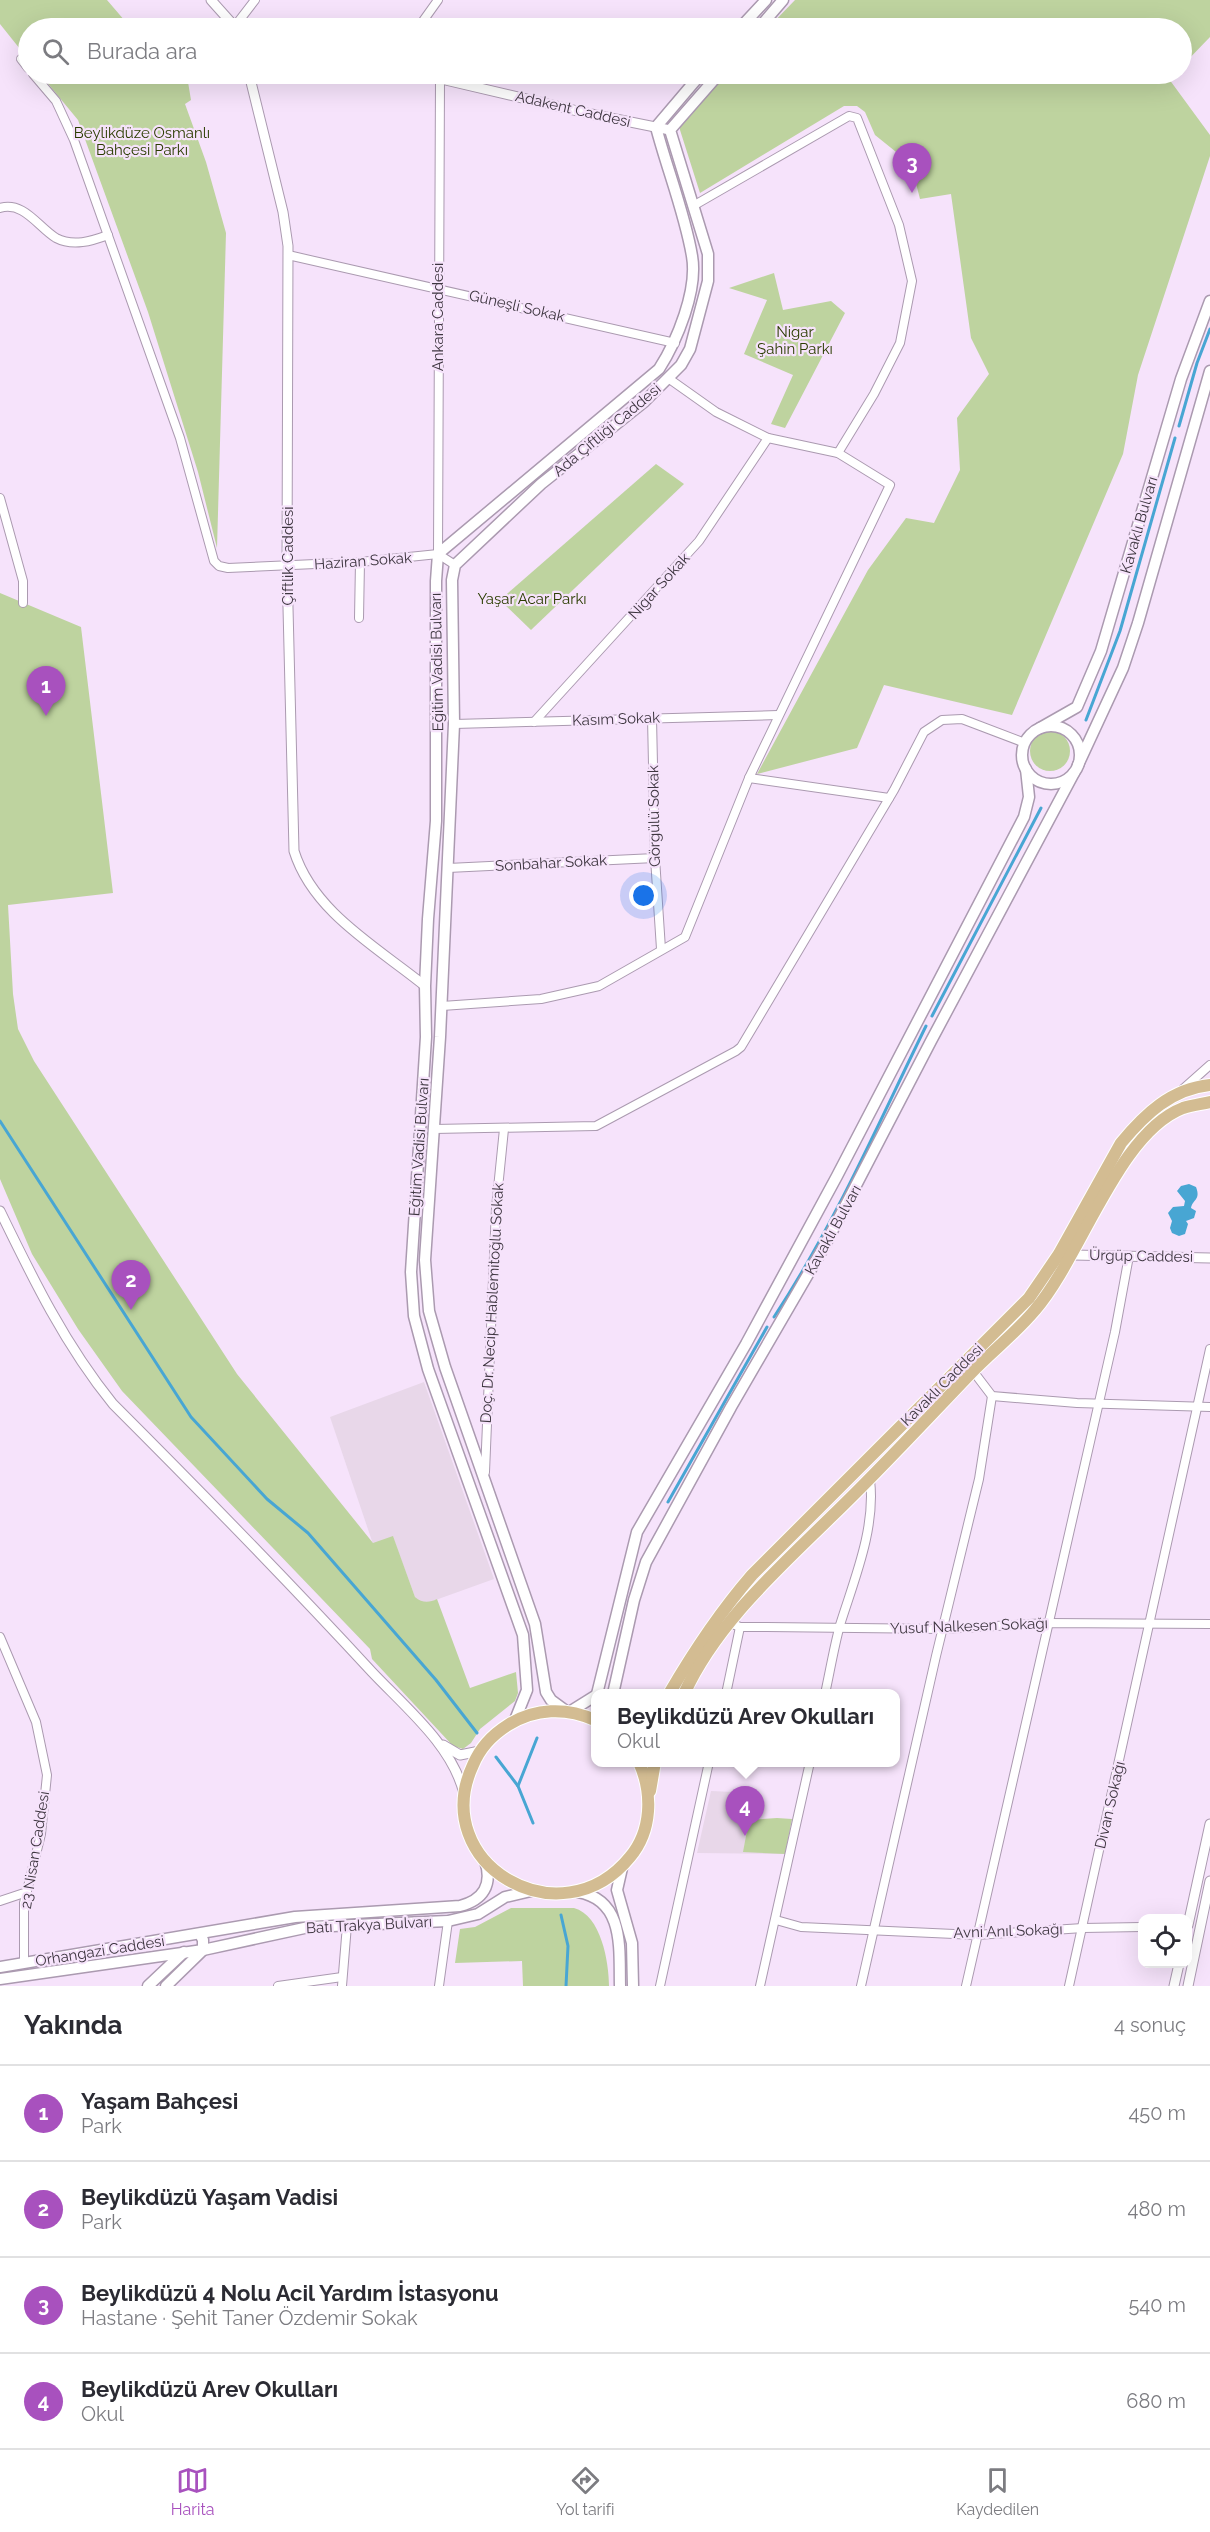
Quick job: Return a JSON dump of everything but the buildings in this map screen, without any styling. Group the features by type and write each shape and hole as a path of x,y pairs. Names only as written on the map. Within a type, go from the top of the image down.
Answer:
{"main road":[{"path":"749,18 766,0"},
{"path":"768,18 783,0"},
{"path":"656,127 693,84"},
{"path":"670,130 710,84"},
{"name":"Ada Çiftliği Caddesi","path":"438,554 658,369 675,343 693,281 692,257 656,127"},
{"name":"Ada Çiftliği Caddesi","path":"455,565 541,484 644,402 681,364 690,349 708,281 708,254 670,130"},
{"name":"Kavaklı Bulvarı","path":"598,1689 637,1532 746,1344 837,1176 1024,817 1029,798 1023,760 1025,743 1040,728 1077,707 1101,651 1181,379 1210,301"},
{"path":"658,369 668,378"},
{"name":"Kavaklı Bulvarı","path":"614,1689 634,1600 650,1554 731,1407 825,1245 1076,769 1123,668 1210,371"},
{"name":"Eğitim Vadisi Bulvarı","path":"438,554 436,821 424,986 426,1006 411,1272 414,1316 428,1369 524,1635 527,1690 516,1720"},
{"name":"Eğitim Vadisi Bulvarı","path":"455,565 452,580 454,724 448,868 442,1006 425,1260 429,1311 445,1367 535,1624 546,1692 568,1711"},
{"path":"1026,769 1032,777 1049,784 1058,783 1076,769 1079,747 1068,732 1060,727 1040,728"},
{"path":"426,1006 442,1006"},
{"name":"Kavaklı Caddesi","path":"672,1689 717,1617 752,1575 1022,1306 1059,1254 1120,1143 1146,1116 1179,1091 1210,1085"},
{"name":"Kavaklı Caddesi","path":"687,1689 712,1642 735,1625 780,1567 870,1480 1051,1292 1136,1147 1162,1121 1176,1112 1210,1102"},
{"name":"Kavaklı Bulvarı","path":"568,1711 591,1698"},
{"path":"591,1719 568,1711 535,1713 516,1720 495,1734 480,1751 468,1774 464,1794 468,1830 485,1861 514,1884 531,1891 555,1895 578,1892 599,1884 622,1868"},
{"path":"641,1767 647,1786 648,1801"},
{"path":"633,1986 632,1943 617,1890 622,1868 642,1837 654,1767"},
{"name":"Batı Trakya Bulvarı","path":"200,1934 295,1917 471,1903 479,1899 486,1888 485,1861"},
{"name":"Batı Trakya Bulvarı","path":"184,1952 309,1927 448,1921 478,1914 505,1897 531,1891"},
{"path":"578,1892 596,1897 606,1905 614,1918 619,1939 620,1986"},
{"path":"149,1986 200,1934 203,1940 203,1950 166,1986"},
{"name":"Orhangazi Caddesi","path":"0,1967 200,1934"},
{"name":"Orhangazi Caddesi","path":"7,1981 184,1952"},
{"path":"140,1958 154,1965 155,1971 149,1986"}],"street":[{"path":"211,0 228,18"},
{"path":"242,18 255,0"},
{"path":"425,18 438,0"},
{"name":"Haziran Sokak","path":"42,84 56,101 74,140 180,438 214,561 219,566 228,568 287,567 438,554"},
{"name":"Çiftlik Caddesi","path":"251,84 283,212 288,255 287,567 292,840 296,860 322,904 424,986"},
{"name":"Ankara Caddesi","path":"438,554 440,84"},
{"name":"Adakent Caddesi","path":"462,84 670,130"},
{"path":"693,206 849,116 857,118 899,225 912,281 900,343 874,394 838,453"},
{"path":"0,208 18,208 57,238 90,242 108,235"},
{"name":"Güneşli Sokak","path":"288,255 438,287 675,343"},
{"path":"442,1006 541,999 599,986 685,938 749,778 890,484 838,453 768,438 716,412 668,378"},
{"name":"Nigar Sokak","path":"534,722 699,542 768,438"},
{"path":"0,498 23,581 24,603"},
{"path":"438,554 455,565"},
{"path":"359,618 360,562"},
{"name":"Kasım Sokak","path":"454,724 778,715"},
{"name":"Görgülü Sokak","path":"652,718 654,858 661,950"},
{"path":"434,1129 596,1126 736,1052 889,798 924,732 942,720 962,718 1025,743"},
{"path":"749,778 889,798"},
{"name":"Sonbahar Sokak","path":"448,868 654,858"},
{"path":"1179,1091 1210,1065"},
{"name":"Doç. Dr. Necip Hablemitoğlu Sokak","path":"485,1477 484,1447 496,1208 504,1129"},
{"path":"0,1211 70,1348 113,1404 426,1730 455,1767 464,1794"},
{"name":"Ürgüp Caddesi","path":"1072,1255 1210,1258"},
{"path":"966,1986 1098,1404 1129,1256"},
{"name":"Divan Sokağı","path":"1069,1986 1210,1350"},
{"path":"861,1986 980,1479 992,1396 973,1371"},
{"path":"992,1396 1098,1404 1210,1407"},
{"path":"826,1689 840,1628 858,1567 867,1523 870,1480"},
{"name":"Yusuf Nalkesen Sokağı","path":"735,1625 943,1629 1048,1623 1210,1624"},
{"path":"727,1689 735,1625"},
{"name":"23 Nisan Caddesi","path":"0,1637 36,1722 47,1775 41,1834 27,1892 24,1963"},
{"path":"426,1730 455,1754 471,1755 480,1751"},
{"path":"660,1986 708,1767"},
{"path":"760,1986 809,1767"},
{"path":"1190,1914 1210,1824"},
{"path":"1188,1986 1210,1881"},
{"path":"0,1901 27,1892"},
{"name":"Avni Anıl Sokağı","path":"776,1920 801,1927 976,1935 1138,1927"},
{"path":"440,1986 448,1921"},
{"path":"342,1986 348,1925"},
{"path":"1174,1986 1178,1968"},
{"path":"278,1986 342,1977"}],"shaded area":[{"path":"424,1382 494,1579 430,1602 420,1602 415,1597 393,1537 373,1544 330,1417"},
{"path":"711,1791 755,1793 750,1820 792,1819 785,1854 697,1853"}],"green space":[{"path":"0,0 107,0 122,18 18,18 18,46 0,24"},
{"path":"795,0 1210,0 1210,37 1192,56 1192,18 778,18"},
{"name":"Beylikdüze Osmanlı Bahçesi Parkı","path":"48,84 188,84 191,100 185,104 206,162 226,233 217,548 198,472 148,312 78,120"},
{"path":"716,84 1173,84 1210,135 1210,156 1138,375 1123,454 1012,715 884,685 857,748 757,774 868,570 906,518 934,523 960,470 957,418 989,374 971,338 951,194 920,199 911,164 875,135 865,112 857,106 844,106 700,193 680,130 680,122"},
{"name":"Nigar Şahin Parkı","path":"774,273 783,310 831,301 845,313 785,428 771,424 793,375 744,354 767,300 729,288"},
{"name":"Yaşar Acar Parkı","path":"656,464 684,484 531,630 500,600"},
{"path":"0,593 81,627 113,893 8,905 13,994 18,1029 34,1061 237,1374 373,1543 393,1536 415,1597 426,1602 437,1599 470,1688 516,1672 518,1693 515,1701 480,1729 471,1743 463,1749 453,1746 372,1659 370,1649 122,1391 78,1329 32,1254 0,1179"},
{"path":"1050,731 1058,732 1064,737 1069,743 1069,759 1064,765 1058,770 1050,771 1042,770 1036,765 1031,759 1030,751 1031,743 1036,737 1042,732"},
{"path":"792,1819 785,1854 743,1852 749,1820"},
{"path":"511,1908 574,1908 583,1912 597,1929 602,1941 609,1986 523,1986 522,1961 455,1963 460,1929 475,1927"}],"water":[{"path":"1189,1184 1196,1187 1197,1197 1191,1208 1196,1211 1194,1218 1186,1221 1188,1224 1185,1234 1179,1236 1172,1233 1170,1228 1172,1221 1168,1213 1173,1207 1184,1206 1185,1201 1177,1191 1181,1186"}],"waterway":[{"path":"1179,426 1197,363 1210,329"},
{"path":"1086,720 1120,631 1175,438"},
{"path":"932,1016 1041,808"},
{"path":"774,1317 836,1211 926,1026"},
{"path":"0,1121 191,1417 267,1499 308,1533 436,1680 477,1733"},
{"path":"668,1502 767,1327"},
{"path":"518,1786 537,1738"},
{"path":"496,1757 518,1786 533,1823"},
{"path":"561,1915 568,1946 566,1986"}],"place":[{"name":"Beylikdüzü 4 Nolu Acil Yardım İstasyonu","path":"912,193"},
{"name":"Yaşam Bahçesi","path":"46,716"},
{"name":"Beylikdüzü Yaşam Vadisi","path":"131,1310"},
{"name":"Beylikdüzü Arev Okulları","path":"745,1836"}]}
